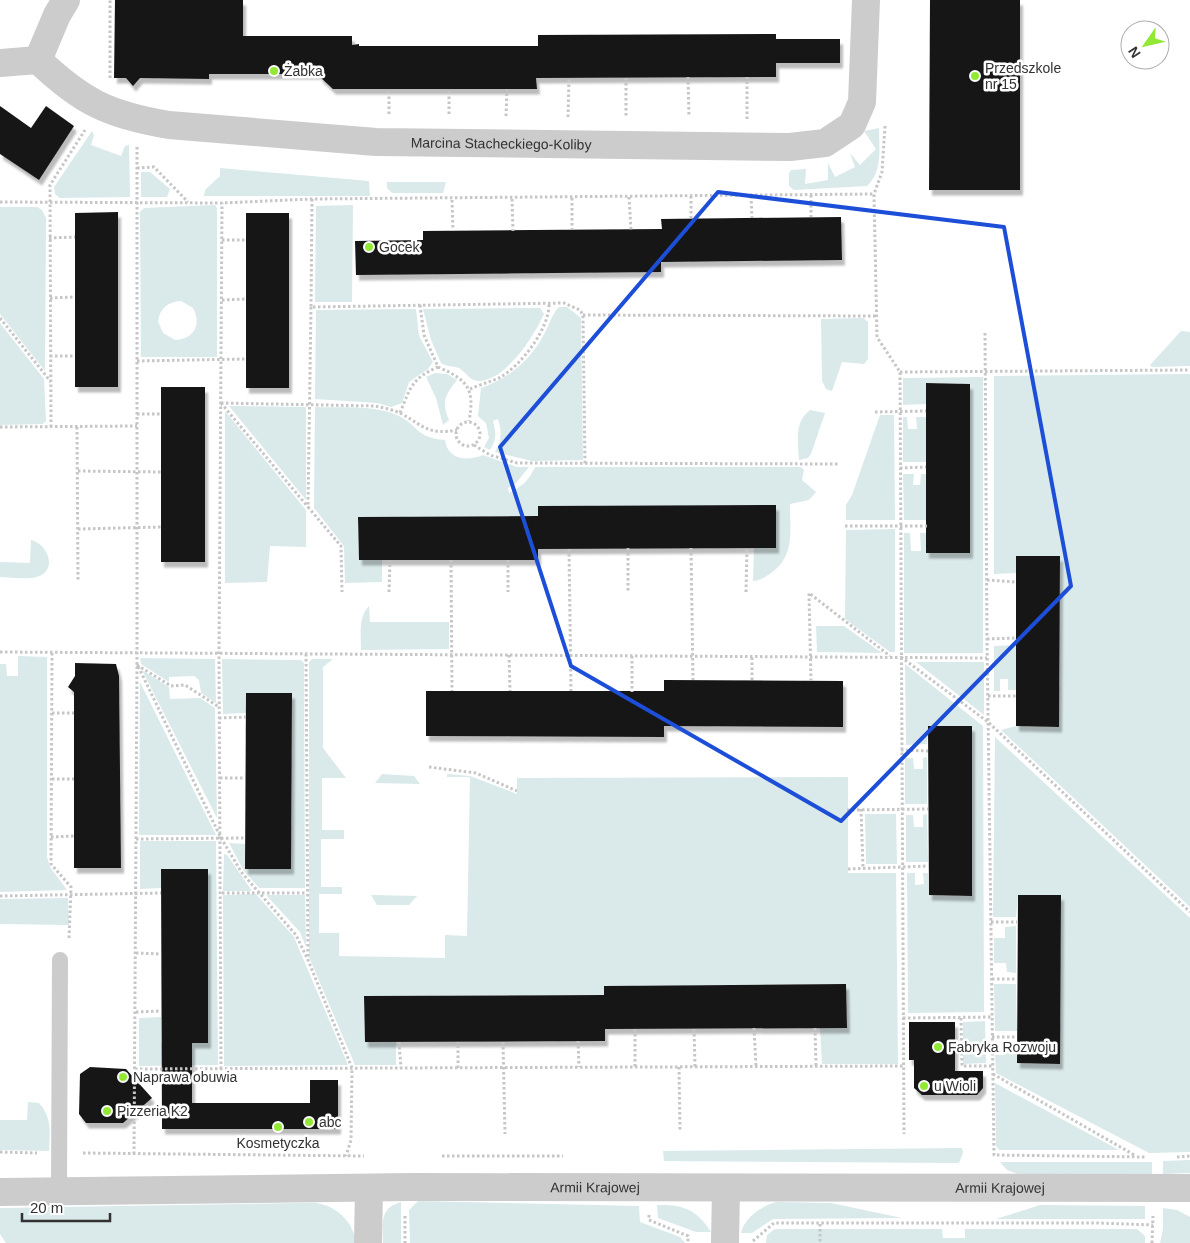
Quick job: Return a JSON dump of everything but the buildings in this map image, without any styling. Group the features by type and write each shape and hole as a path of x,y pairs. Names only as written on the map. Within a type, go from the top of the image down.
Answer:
{"street":[{"path":"0,63 38,60 56,15 66,0"},
{"name":"Marcina Stacheckiego-Koliby","path":"38,60 78,95 100,107 137,119 169,124 376,142 790,147 825,143 852,125 862,102 866,0"},
{"path":"368,1243 369,1188"},
{"name":"Armii Krajowej","path":"0,1192 369,1188 1190,1188"},
{"path":"726,1188 736,1242"}],"lane":[{"path":"59,1191 60,960"}],"path":[{"path":"51,427 50,186 110,90 110,0"},
{"path":"747,77 747,146"},
{"path":"568,144 569,78"},
{"path":"626,78 626,145"},
{"path":"688,78 690,145"},
{"path":"134,1154 136,1012 137,119"},
{"path":"137,168 154,167 189,202"},
{"path":"0,202 222,203 312,199 452,200 874,194 877,337 900,372 901,868 904,1134"},
{"path":"811,195 811,217"},
{"path":"690,196 691,218"},
{"path":"751,196 752,218"},
{"path":"629,197 631,230"},
{"path":"572,198 572,230"},
{"path":"308,507 312,199"},
{"path":"512,199 513,231"},
{"path":"452,200 453,231"},
{"path":"221,1069 222,893 219,654 222,203"},
{"path":"49,238 75,237"},
{"path":"222,240 246,240"},
{"path":"50,298 75,297"},
{"path":"222,300 246,299"},
{"path":"311,307 548,303 571,305 583,315 877,316"},
{"path":"470,389 500,377 521,358 541,333 549,312 548,303"},
{"path":"420,305 424,335 438,367 458,376 470,389 472,404 469,421"},
{"path":"583,315 585,464"},
{"path":"0,318 51,382"},
{"path":"986,333 986,580 994,1155 1136,1156 993,1074"},
{"path":"50,356 75,356"},
{"path":"137,361 246,359"},
{"path":"400,413 412,384 424,373 438,367"},
{"path":"900,372 1190,370"},
{"path":"221,402 376,406 400,413 420,426 438,433 457,430"},
{"path":"221,402 340,546 342,592"},
{"path":"875,412 926,410"},
{"path":"137,414 161,414"},
{"path":"474,445 480,439 480,431 476,424 469,421 461,424 457,430 457,438 462,444 474,445 490,455 517,463 839,464"},
{"path":"0,427 137,426"},
{"path":"77,427 78,581"},
{"path":"899,468 926,467"},
{"path":"78,471 162,472"},
{"path":"846,526 926,526"},
{"path":"78,529 162,527"},
{"path":"628,548 628,592"},
{"path":"691,548 693,680"},
{"path":"746,592 747,548"},
{"path":"569,549 571,691"},
{"path":"451,560 452,691"},
{"path":"508,560 508,592"},
{"path":"389,592 390,561"},
{"path":"986,580 1016,582"},
{"path":"811,681 812,656 808,592 891,657"},
{"path":"987,639 1016,638"},
{"path":"0,652 987,658"},
{"path":"52,653 51,864 71,887 72,894 71,935 60,960"},
{"path":"306,654 308,960"},
{"path":"509,655 510,691"},
{"path":"632,656 632,692"},
{"path":"752,656 752,680"},
{"path":"900,657 988,722 1190,912"},
{"path":"137,664 171,686 185,685 219,708"},
{"path":"0,1152 346,1156 351,1140 352,1068 308,960 296,935 242,873 221,838 137,664"},
{"path":"988,696 1016,696"},
{"path":"52,713 74,713"},
{"path":"220,718 246,717"},
{"path":"901,750 928,751"},
{"path":"429,767 476,773 517,791"},
{"path":"52,779 74,778"},
{"path":"220,778 245,778"},
{"path":"848,810 928,808"},
{"path":"861,810 862,868"},
{"path":"51,836 74,836"},
{"path":"136,839 245,838"},
{"path":"848,869 928,866"},
{"path":"0,896 161,893"},
{"path":"222,893 307,893"},
{"path":"991,922 1017,922"},
{"path":"136,954 161,954"},
{"path":"992,979 1017,979"},
{"path":"136,1012 161,1010"},
{"path":"903,1018 992,1017"},
{"path":"961,1018 962,1066 993,1066"},
{"path":"754,1028 756,1066"},
{"path":"815,1028 816,1066"},
{"path":"635,1029 635,1067"},
{"path":"694,1029 696,1067"},
{"path":"992,1037 1017,1037"},
{"path":"578,1041 579,1067"},
{"path":"400,1042 401,1068"},
{"path":"458,1042 458,1068"},
{"path":"503,1042 505,1134"},
{"path":"135,1069 903,1066"},
{"path":"679,1067 680,1131"},
{"path":"650,1220 688,1236 688,1243"},
{"path":"736,1242 756,1241 774,1223 1079,1223 1153,1225 1152,1243"},
{"path":"820,1224 820,1243"}],"highlighted area":[{"path":"718,192 1004,227 1071,586 841,821 571,666 500,447"}],"shaded area":[{"path":"879,128 878,167 876,174 867,186 794,190 789,186 789,173 791,170 806,169 805,184 828,180 828,163 835,177 855,167 850,153 860,165 876,149 864,131"},
{"path":"92,131 94,135 91,145 121,156 125,146 129,145 130,197 60,198 55,194 54,187"},
{"path":"220,168 369,181 370,196 204,196 205,190 220,176"},
{"path":"141,172 150,172 170,189 167,197 141,197"},
{"path":"387,182 446,182 443,193 392,193 387,188"},
{"path":"215,205 217,208 217,357 141,357 140,212 144,208","holes":["181,301 193,308 197,320 191,334 182,339 175,340 163,333 158,321 165,306"]},
{"path":"353,205 352,302 315,302 316,206"},
{"path":"0,207 37,207 42,210 46,218 45,371 0,314"},
{"path":"559,307 567,307 581,318 583,460 532,461 495,452 501,436 498,419 493,421 495,429 494,443 490,450 484,447 489,438 486,423 478,416 481,388 509,374 525,360 539,343"},
{"path":"540,308 544,314 518,356 499,374 478,381 473,380 459,368 441,363 431,340 423,309"},
{"path":"416,309 419,336 433,362 428,369 409,382 402,403 391,407 377,403 315,399 316,310"},
{"path":"863,318 868,322 868,359 864,364 842,362 832,391 826,389 822,381 821,319"},
{"path":"0,323 44,379 46,421 43,424 0,425"},
{"path":"1181,331 1190,332 1190,366 1152,367 1150,365"},
{"path":"435,373 447,374 457,380 447,395 445,408 449,420 443,425 436,398 426,377"},
{"path":"1190,374 1190,907 1001,730 1016,726 1059,727 1060,556 1016,556 1016,573 994,574 994,376"},
{"path":"983,377 983,653 904,653 904,533 910,533 911,551 921,551 920,533 927,533 927,553 970,552 970,384 927,383 926,404 903,405 903,378"},
{"path":"229,406 306,407 306,500"},
{"path":"315,407 359,407 381,410 401,417 424,435 445,440 450,452 459,458 483,455 517,467 529,467 516,483 508,488 509,493 525,483 535,467 801,467 804,470 802,480 816,492 809,500 790,504 790,542 788,551 779,566 762,579 756,581 753,581 754,548 776,548 776,505 539,506 538,516 358,517 359,560 382,560 382,582 345,583 344,546 314,508"},
{"path":"810,410 825,413 811,454 808,458 799,460 799,426 801,420"},
{"path":"225,411 306,510 306,547 270,546 267,582 225,583"},
{"path":"880,415 894,415 895,520 846,520 846,505 852,495"},
{"path":"903,417 907,417 908,429 917,429 916,417 926,417 926,462 903,462"},
{"path":"903,474 914,474 913,485 920,485 921,474 926,474 926,520 904,520"},
{"path":"895,529 895,652 890,652 845,619 846,530"},
{"path":"31,540 46,552 49,558 47,570 43,574 32,578 0,577 0,562 30,563"},
{"path":"369,606 370,622 449,622 449,649 361,650 363,615"},
{"path":"816,626 844,626 882,653 817,652"},
{"path":"1016,645 1016,690 1008,690 1008,679 1000,679 1000,691 994,691 994,646"},
{"path":"18,656 47,657 47,857 50,867 67,890 0,892 0,664 6,664 7,676 18,676"},
{"path":"140,658 215,659 216,703 201,693 199,680 194,676 169,677 169,682 141,664"},
{"path":"222,659 301,660 304,663 305,888 259,888 244,871 229,843 246,844 246,869 291,869 292,693 246,693 246,713 223,714"},
{"path":"312,659 333,659 323,667 323,748 346,778 322,778 322,830 344,830 344,839 321,839 321,887 342,887 342,894 319,894 319,933 339,933 339,956 445,958 445,935 467,936 470,777 447,777 447,774 470,776 517,794 517,778 848,777 848,873 896,873 898,1064 822,1064 820,1028 847,1028 846,984 605,986 604,995 364,997 365,1042 396,1042 396,1065 355,1065 309,957 309,662"},
{"path":"916,662 984,662 984,715"},
{"path":"905,664 983,726 984,1012 908,1013 907,873 915,873 915,885 924,884 923,873 928,873 929,895 972,896 929,726 927,744 906,745"},
{"path":"142,670 169,687 170,699 200,698 215,708 217,818"},
{"path":"140,682 216,835 139,835"},
{"path":"995,737 1190,918 1190,1152 1149,1153 996,1073 995,1055 1004,1055 1004,1043 1017,1043 1017,1063 1059,1064 1061,911 1060,895 1018,895 1016,917 993,917"},
{"path":"927,757 927,804 905,804 905,758 913,758 914,769 923,769 923,758"},
{"path":"382,774 414,776 420,784 375,783"},
{"path":"865,814 896,814 897,864 866,864"},
{"path":"927,814 928,862 906,862 906,815 913,815 914,827 923,827 923,815"},
{"path":"140,841 216,841 218,1065 139,1066 139,1018 161,1017 161,1043 208,1043 161,888 140,889"},
{"path":"224,854 227,855 252,891 223,891"},
{"path":"256,894 294,937 348,1065 224,1066 223,895"},
{"path":"266,895 305,895 306,947 300,932"},
{"path":"371,895 417,896 409,905 377,905"},
{"path":"68,898 69,925 0,924 0,899"},
{"path":"1016,926 1016,973 1007,972 1006,963 994,963 994,938 1005,938 1005,927"},
{"path":"994,984 1016,984 1017,1031 995,1031"},
{"path":"985,1021 986,1063 963,1064 963,1022"},
{"path":"995,1083 1119,1150 999,1150 996,1146"},
{"path":"28,1102 39,1103 46,1114 50,1138 49,1151 0,1150 0,1120 27,1120"},
{"path":"962,1148 963,1153 959,1163 664,1161 663,1151"},
{"path":"1190,1160 1190,1173 1163,1174 1163,1161"},
{"path":"1000,1162 1152,1162 1152,1174 1018,1174 1007,1170"},
{"path":"418,1201 639,1206 640,1222 680,1237 685,1243 410,1243 409,1210"},
{"path":"401,1202 401,1243 383,1243 383,1223 386,1213 389,1208"},
{"path":"776,1202 831,1203 902,1218 773,1219 752,1233 741,1233 746,1222 754,1213"},
{"path":"314,1203 328,1206 340,1214 353,1230 355,1243 6,1243 0,1234 0,1208"},
{"path":"657,1205 681,1207 694,1213 706,1224 711,1232 696,1232 658,1218"},
{"path":"1040,1205 1145,1206 1145,1219 996,1219"},
{"path":"1163,1208 1177,1210 1190,1217 1190,1243 1160,1243 1163,1229"},
{"path":"775,1229 942,1229 943,1238 965,1238 965,1229 1137,1229 1145,1236 1145,1243 766,1243 767,1235"}],"place":[{"name":"Żabka","path":"274,71"},
{"name":"Przedszkole nr 15","path":"975,76"},
{"name":"Gocek","path":"369,247"},
{"name":"Fabryka Rozwoju","path":"938,1047"},
{"name":"Naprawa obuwia","path":"123,1077"},
{"name":"u Wioli","path":"924,1086"},
{"name":"Pizzeria K2","path":"107,1111"},
{"name":"abc","path":"309,1122"},
{"name":"Kosmetyczka","path":"278,1127"}]}
